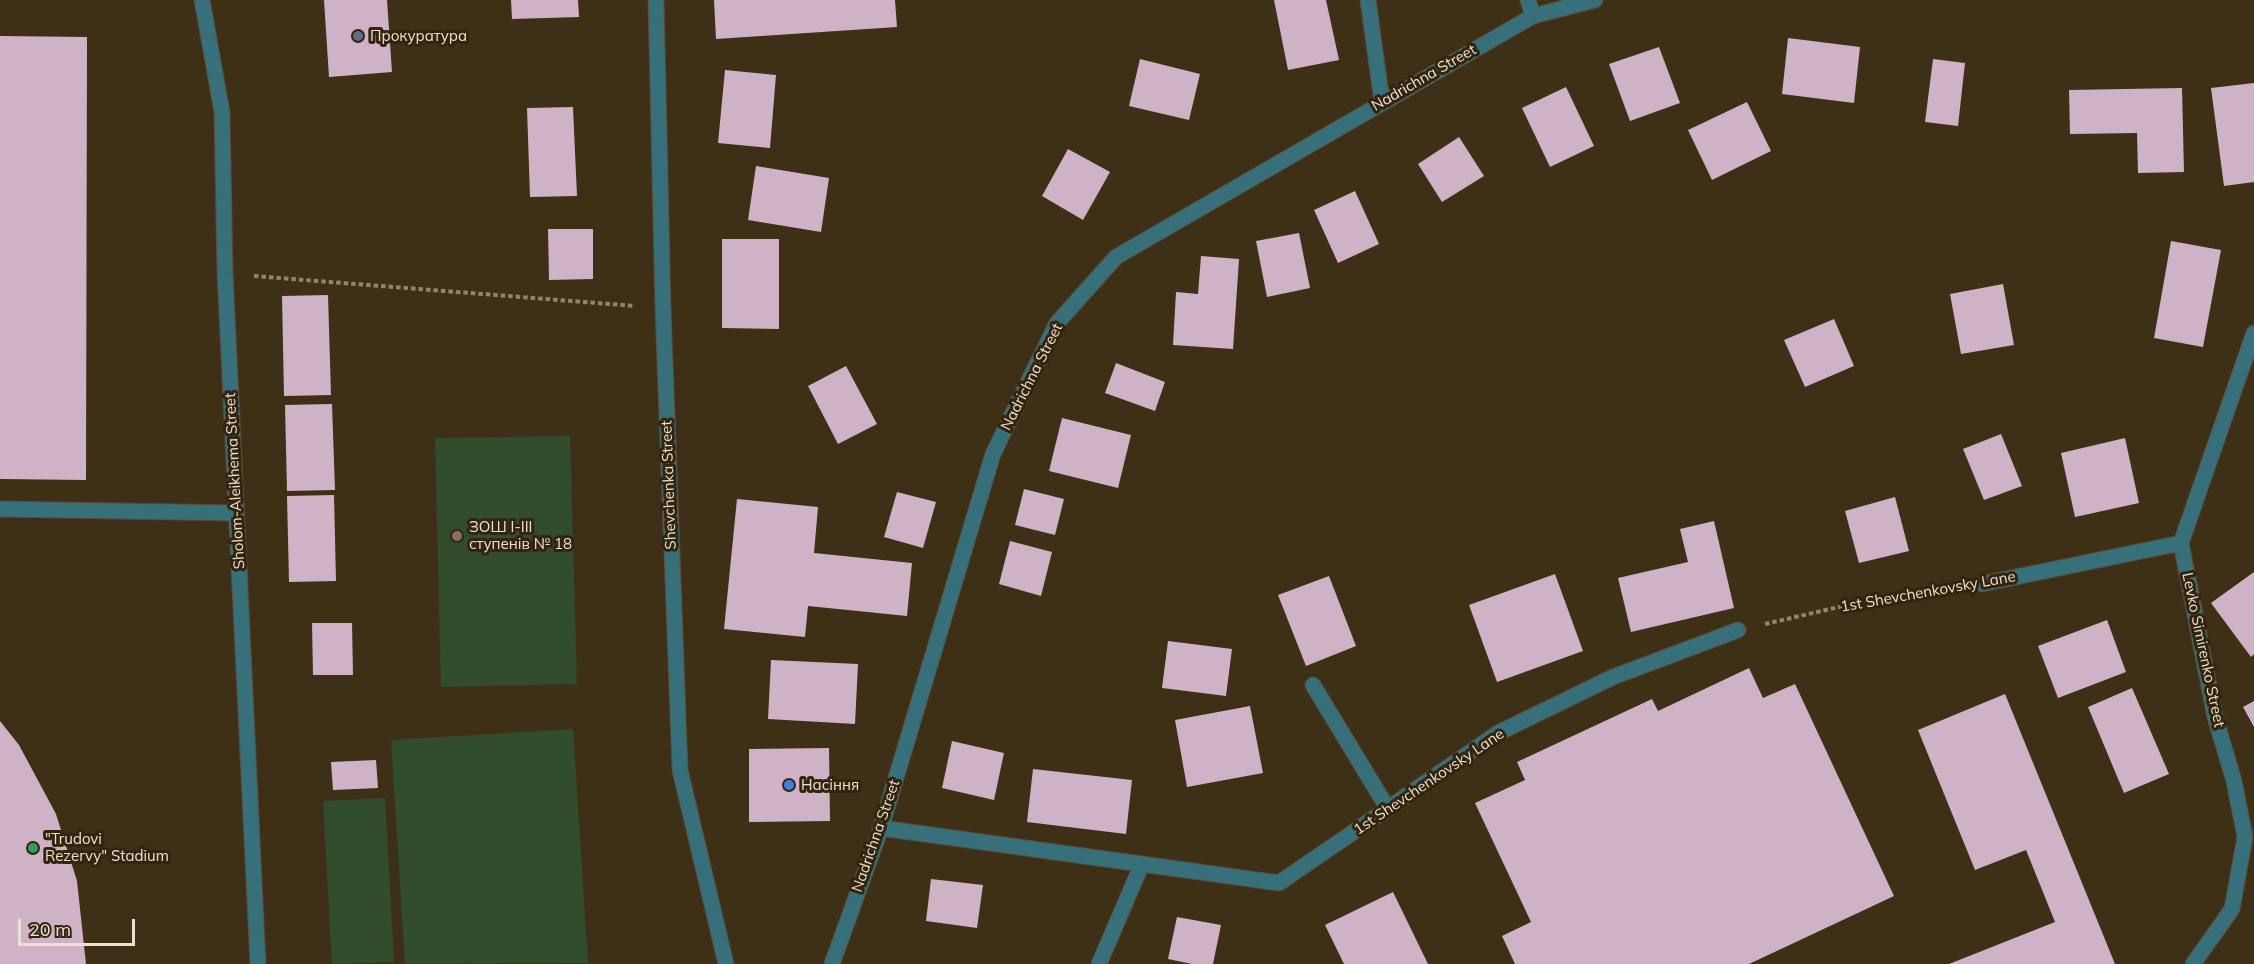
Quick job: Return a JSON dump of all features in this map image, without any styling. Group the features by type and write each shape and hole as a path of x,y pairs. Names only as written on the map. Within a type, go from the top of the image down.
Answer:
{"street":[{"name":"Sholom-Aleikhema Street","path":"202,0 222,112 225,273 258,964"},
{"name":"Shevchenka Street","path":"656,0 663,308 680,770 726,964"},
{"path":"1368,0 1382,102"},
{"path":"1528,0 1533,16"},
{"name":"Nadrichna Street","path":"832,964 881,828 993,454 1057,323 1116,257 1533,16 1595,0"},
{"path":"2181,543 2254,333"},
{"path":"0,509 236,513"},
{"name":"1st Shevchenkovsky Lane","path":"1982,584 2181,543"},
{"name":"Levko Simirenko Street","path":"2181,543 2215,717 2234,781 2245,837 2232,909 2193,964"},
{"name":"1st Shevchenkovsky Lane","path":"881,828 1279,883 1498,733 1613,676 1738,630"},
{"path":"1313,685 1388,809"},
{"path":"1099,964 1142,864"}],"path":[{"path":"225,273 663,308"},
{"name":"1st Shevchenkovsky Lane","path":"1738,630 1891,595 1982,584"}],"green space":[{"path":"570,436 577,684 441,687 435,438"},
{"path":"573,729 588,963 405,964 391,740"},
{"path":"385,798 394,962 332,964 323,801"}],"building":[{"name":"Прокуратура","path":"324,0 387,0 392,72 329,77"},
{"path":"511,0 578,0 579,17 512,19"},
{"path":"714,0 895,0 897,27 716,39"},
{"path":"1274,0 1326,0 1339,60 1288,70"},
{"path":"0,36 87,37 86,480 0,479"},
{"path":"1788,38 1860,47 1854,103 1782,94"},
{"path":"1659,47 1680,103 1630,121 1609,64"},
{"path":"1140,59 1200,74 1189,120 1129,106"},
{"path":"1933,59 1965,63 1958,126 1925,122"},
{"path":"725,70 776,75 770,148 718,143"},
{"path":"2254,83 2254,182 2224,186 2211,88"},
{"path":"1566,87 1594,146 1550,167 1522,108"},
{"path":"2182,88 2184,172 2138,173 2137,133 2070,134 2069,90"},
{"path":"1747,102 1771,151 1712,180 1688,130"},
{"path":"573,107 577,196 530,197 527,108"},
{"path":"1459,137 1484,176 1442,202 1418,164"},
{"path":"1068,149 1110,172 1083,220 1042,196"},
{"path":"756,166 829,178 821,232 748,220"},
{"path":"1355,191 1379,244 1338,263 1314,210"},
{"path":"548,229 593,229 593,279 549,280"},
{"path":"1299,233 1310,288 1267,297 1256,241"},
{"path":"722,239 779,239 779,329 722,328"},
{"path":"2171,241 2221,250 2203,347 2154,338"},
{"path":"1201,256 1239,259 1233,349 1173,345 1176,292 1198,294"},
{"path":"2003,284 2014,345 1961,354 1950,294"},
{"path":"328,295 331,395 284,396 282,296"},
{"path":"1834,319 1854,366 1805,387 1784,340"},
{"path":"1116,363 1165,382 1155,411 1105,393"},
{"path":"846,366 877,424 838,444 808,386"},
{"path":"332,404 335,490 287,491 285,405"},
{"path":"1062,418 1131,435 1118,488 1049,471"},
{"path":"2001,434 2022,486 1984,500 1963,449"},
{"path":"2125,438 2139,503 2075,517 2061,453"},
{"path":"1024,489 1064,499 1055,535 1015,525"},
{"path":"897,492 936,502 923,548 884,537"},
{"path":"334,495 336,581 289,582 287,496"},
{"path":"1895,497 1909,551 1859,563 1845,511"},
{"path":"737,499 818,507 814,553 912,563 907,616 808,606 805,637 724,629"},
{"path":"1714,521 1734,608 1631,632 1618,578 1688,562 1680,529"},
{"path":"1010,541 1052,552 1041,596 999,584"},
{"path":"2254,572 2254,654 2251,657 2211,603"},
{"path":"1555,574 1583,651 1497,682 1469,605"},
{"path":"1329,576 1356,646 1306,666 1278,595"},
{"path":"2107,620 2126,672 2058,698 2038,646"},
{"path":"312,623 352,623 353,675 313,675"},
{"path":"1168,641 1232,649 1226,696 1162,688"},
{"path":"771,660 858,664 855,724 768,719"},
{"path":"1749,668 1763,698 1795,684 1894,896 1749,964 1515,964 1502,936 1531,922 1475,803 1525,780 1517,762 1652,699 1658,711"},
{"path":"2132,688 2169,774 2124,793 2088,707"},
{"path":"2005,694 2115,964 1949,964 2055,922 2026,850 1975,870 1918,730"},
{"path":"2254,701 2254,727 2243,707"},
{"path":"1250,706 1263,773 1187,787 1175,720"},
{"name":"\"Trudovi Rezervy\" Stadium","path":"0,721 19,745 56,814 77,881 86,964 0,964"},
{"path":"952,741 1004,753 994,800 942,788"},
{"name":"Насіння","path":"829,748 830,821 749,822 749,749"},
{"path":"376,760 378,788 333,790 331,762"},
{"path":"1033,769 1132,780 1126,834 1027,822"},
{"path":"931,879 983,885 977,928 926,921"},
{"path":"1393,892 1428,964 1344,964 1325,925"},
{"path":"1177,917 1221,925 1213,964 1192,964 1168,959"}],"place":[{"name":"Прокуратура","path":"358,36"},
{"name":"ЗОШ І-ІІІ ступенів № 18","path":"457,536"},
{"name":"Насіння","path":"789,785"},
{"name":"\"Trudovi Rezervy\" Stadium","path":"33,848"}]}
